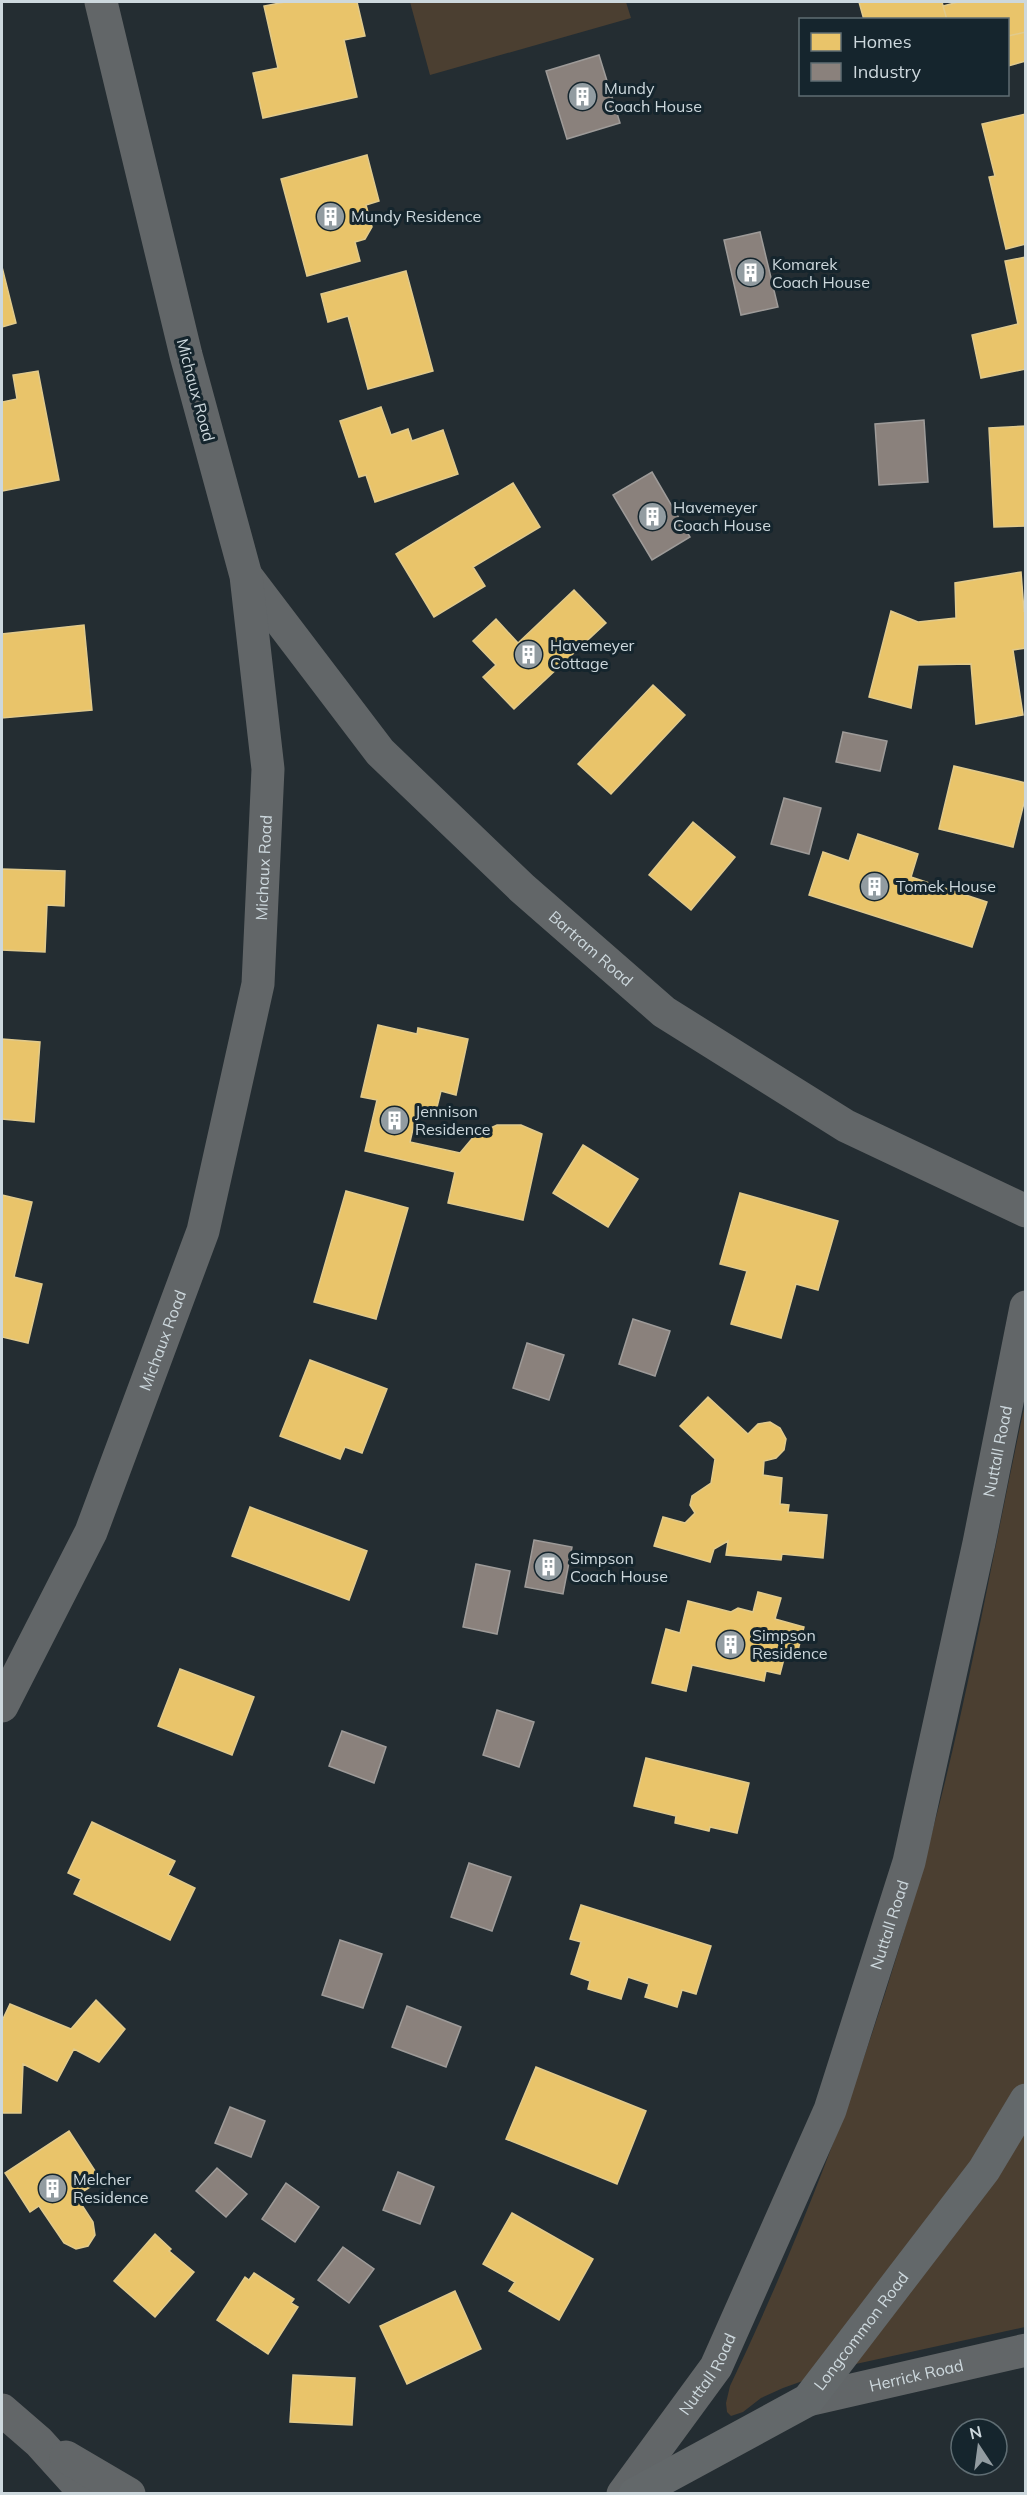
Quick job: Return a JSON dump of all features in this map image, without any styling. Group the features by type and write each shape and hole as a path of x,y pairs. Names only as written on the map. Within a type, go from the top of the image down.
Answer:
{"street":[{"name":"Michaux Road","path":"2,1706 91,1532 203,1231 258,984 268,769 246,576 186,355 101,2"},
{"name":"Bartram Road","path":"246,576 380,752 522,888 664,1011 846,1126 1026,1211"},
{"name":"Nuttall Road","path":"623,2493 716,2367 830,2110 909,1862 979,1543 1026,1307"},
{"name":"Longcommon Road","path":"635,2493 808,2400 984,2170 1026,2100"},
{"name":"Herrick Road","path":"808,2400 1026,2350"},
{"path":"2,2410 39,2442 86,2493"},
{"path":"39,2442 129,2493"}],"shaded area":[{"path":"410,2 626,2 631,18 430,75"},
{"path":"1025,1404 1025,2327 842,2367 783,2388 761,2398 743,2412 731,2416 727,2412 726,2403 730,2386 788,2257 840,2126 906,1926 954,1745"}],"building: Homes":[{"path":"285,2 357,2 365,36 344,40 357,97 263,118 253,73 278,68 264,6"},
{"path":"859,2 942,2 946,18 863,18"},
{"path":"958,2 1026,2 1026,32 1009,36 1009,18 946,18 943,6"},
{"path":"1026,32 1026,61 1009,66 1009,36"},
{"path":"1026,114 1026,244 1006,249 989,177 995,176 982,124"},
{"name":"Mundy Residence","path":"367,155 379,201 366,205 372,227 365,239 355,242 360,261 307,276 281,179"},
{"path":"1026,257 1026,369 981,378 972,335 1018,324 1005,261"},
{"path":"2,267 16,323 2,327"},
{"path":"406,271 433,371 368,389 348,316 328,322 321,294"},
{"path":"38,371 59,480 2,491 2,402 17,399 13,375"},
{"path":"381,407 391,435 408,429 412,441 443,430 458,474 375,502 366,475 359,477 340,421"},
{"path":"1026,426 1026,526 994,527 989,428"},
{"path":"513,483 540,527 473,567 485,586 434,617 396,554"},
{"path":"1021,572 1024,611 1026,610 1026,648 1013,650 1023,715 976,724 971,664 918,665 911,708 869,697 891,611 918,622 956,618 955,583"},
{"name":"Havemeyer Cottage","path":"574,590 606,623 514,709 483,677 496,665 473,641 496,619 518,643"},
{"path":"84,625 92,710 2,718 2,634"},
{"path":"653,685 685,715 611,794 578,764"},
{"path":"954,766 1026,783 1026,795 1013,847 939,829"},
{"path":"693,822 735,857 691,910 649,875"},
{"name":"Tomek House","path":"858,834 918,854 911,877 987,902 972,947 809,895 823,852 849,861"},
{"path":"2,869 65,871 64,906 47,905 45,952 2,950"},
{"name":"Jennison Residence","path":"378,1025 417,1034 418,1028 468,1039 456,1095 441,1091 435,1115 417,1111 410,1142 460,1153 475,1135 497,1125 521,1125 542,1134 523,1220 448,1203 455,1172 365,1151 377,1100 361,1097"},
{"path":"2,1039 40,1042 34,1122 2,1119"},
{"path":"583,1145 638,1179 608,1227 553,1193"},
{"path":"346,1191 408,1208 376,1319 314,1302"},
{"path":"740,1193 838,1221 818,1290 796,1284 781,1338 731,1324 747,1271 720,1264"},
{"path":"2,1195 32,1202 14,1277 42,1284 28,1343 2,1337"},
{"path":"310,1360 387,1389 362,1453 345,1447 340,1459 280,1436"},
{"path":"708,1397 748,1434 758,1424 770,1422 780,1428 786,1439 784,1450 776,1458 764,1461 763,1475 782,1478 780,1504 789,1505 788,1512 827,1515 823,1558 782,1554 781,1560 726,1555 728,1541 714,1549 710,1562 654,1546 663,1517 685,1523 695,1513 690,1505 692,1496 711,1483 715,1459 680,1426"},
{"path":"250,1507 367,1551 349,1600 232,1556"},
{"name":"Simpson Residence","path":"758,1592 781,1598 775,1619 804,1627 796,1658 785,1655 780,1674 766,1671 764,1681 692,1665 686,1691 652,1683 666,1629 680,1633 688,1601 731,1612 738,1608 753,1612"},
{"path":"180,1669 254,1697 232,1755 158,1726"},
{"path":"646,1758 749,1783 737,1833 710,1827 709,1831 675,1823 676,1816 634,1806"},
{"path":"92,1822 175,1861 168,1875 195,1888 170,1940 74,1894 81,1879 68,1873"},
{"path":"581,1905 711,1946 696,1994 682,1990 677,2007 645,1997 649,1984 628,1977 621,1999 588,1989 590,1981 571,1974 581,1942 570,1939"},
{"path":"96,2000 125,2029 99,2062 74,2049 57,2081 23,2064 21,2113 2,2113 2,2021 10,2004 71,2029"},
{"path":"536,2067 646,2111 617,2184 506,2139"},
{"name":"Melcher Residence","path":"69,2131 101,2180 76,2196 93,2222 95,2235 88,2246 76,2249 64,2243 39,2206 30,2212 5,2173"},
{"path":"512,2213 593,2259 559,2320 509,2291 515,2282 483,2264"},
{"path":"155,2234 171,2249 169,2251 194,2272 155,2317 114,2281"},
{"path":"254,2273 294,2299 291,2303 298,2307 268,2354 217,2320 245,2277 249,2280"},
{"path":"455,2291 481,2349 407,2384 380,2326"},
{"path":"293,2375 355,2378 352,2425 290,2422"}],"building: Industry":[{"name":"Mundy Coach House","path":"599,55 620,123 567,139 546,71"},
{"name":"Komarek Coach House","path":"760,232 778,307 741,315 724,240"},
{"path":"924,420 928,482 879,485 875,424"},
{"name":"Havemeyer Coach House","path":"652,472 690,537 652,560 613,495"},
{"path":"843,732 887,741 880,771 836,762"},
{"path":"784,798 821,808 809,854 771,844"},
{"path":"633,1319 670,1331 655,1376 619,1364"},
{"path":"527,1343 564,1355 549,1400 513,1388"},
{"name":"Simpson Coach House","path":"534,1540 572,1547 563,1594 525,1587"},
{"path":"476,1564 510,1571 497,1634 463,1627"},
{"path":"497,1710 534,1722 519,1767 483,1755"},
{"path":"342,1731 386,1747 374,1783 329,1766"},
{"path":"469,1863 511,1877 492,1931 451,1917"},
{"path":"340,1940 382,1954 363,2008 322,1995"},
{"path":"407,2006 461,2027 446,2067 392,2047"},
{"path":"230,2107 265,2121 251,2157 215,2143"},
{"path":"217,2168 247,2194 226,2217 196,2191"},
{"path":"398,2172 434,2187 420,2224 383,2210"},
{"path":"286,2183 319,2207 295,2242 262,2219"},
{"path":"343,2247 374,2269 349,2303 318,2280"}],"place":[{"name":"Mundy Coach House","path":"583,97"},
{"name":"Mundy Residence","path":"330,216"},
{"name":"Komarek Coach House","path":"751,273"},
{"name":"Havemeyer Coach House","path":"652,516"},
{"name":"Havemeyer Cottage","path":"529,654"},
{"name":"Tomek House","path":"875,886"},
{"name":"Jennison Residence","path":"394,1120"},
{"name":"Simpson Coach House","path":"549,1567"},
{"name":"Simpson Residence","path":"731,1644"},
{"name":"Melcher Residence","path":"52,2188"}]}
